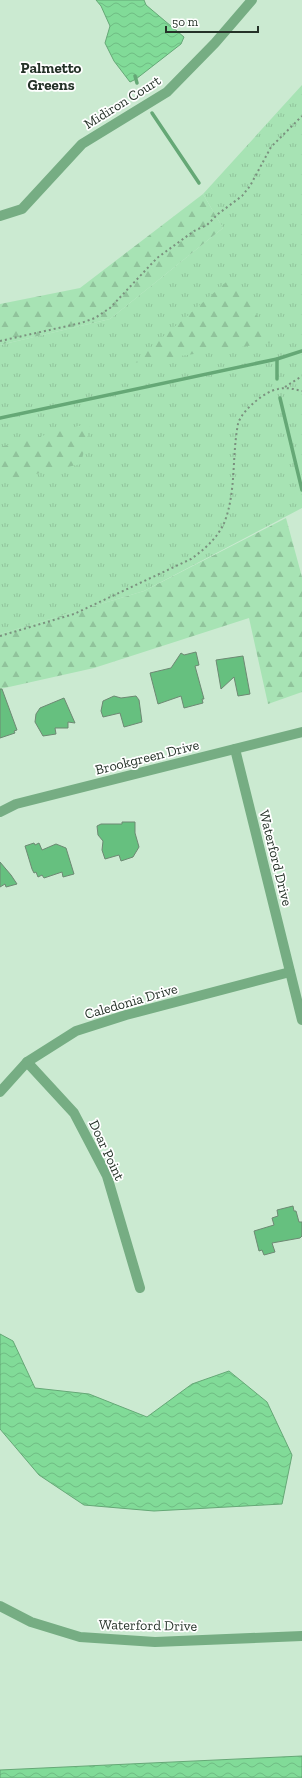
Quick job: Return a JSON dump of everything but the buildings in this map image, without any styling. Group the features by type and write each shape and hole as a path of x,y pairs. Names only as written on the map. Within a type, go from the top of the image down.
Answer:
{"street":[{"name":"Midiron Court","path":"0,216 22,209 82,144 167,92 215,43 252,0"},
{"name":"Brookgreen Drive","path":"0,812 16,804 302,732"},
{"name":"Waterford Drive","path":"235,749 302,1020"},
{"name":"Caledonia Drive","path":"0,1092 27,1062 76,1031 126,1015 290,972"},
{"name":"Doar Point","path":"27,1062 74,1113 107,1176 140,1288"},
{"name":"Waterford Drive","path":"0,1606 31,1622 80,1637 155,1642 302,1636"}],"path":[{"path":"0,341 81,323 95,318 110,308 157,258 194,231 207,225 218,214 242,196 250,186 271,147 302,116"},
{"path":"284,388 302,376"},
{"path":"0,636 74,614 191,558 207,548 221,530 226,518 232,490 238,422 246,411 259,398 277,388 302,391"}],"green space":[{"path":"302,85 302,508 144,591 0,634 0,345 110,319 223,228 203,194"},
{"path":"203,194 223,228 110,319 0,345 0,304 80,288"},
{"path":"232,277 274,342 133,363"},
{"path":"90,423 81,464 0,482 0,447"},
{"path":"286,518 302,577 302,692 268,704 249,618 94,668 0,689 0,634 144,591"}],"water":[{"path":"96,0 144,0 146,5 184,37 181,44 130,82 114,61 105,43 110,26 101,6"},
{"path":"0,1334 13,1341 35,1388 89,1394 147,1417 192,1384 229,1371 267,1402 292,1455 282,1504 154,1511 84,1505 39,1475 0,1429"},
{"path":"302,1756 302,1778 0,1778 0,1770"}],"waterway":[{"path":"135,76 137,83"},
{"path":"152,113 199,183"},
{"path":"0,418 277,359 302,351"},
{"path":"277,359 277,379"},
{"path":"280,398 302,490"}],"district":[{"name":"Palmetto Greens","path":"51,76"}]}
